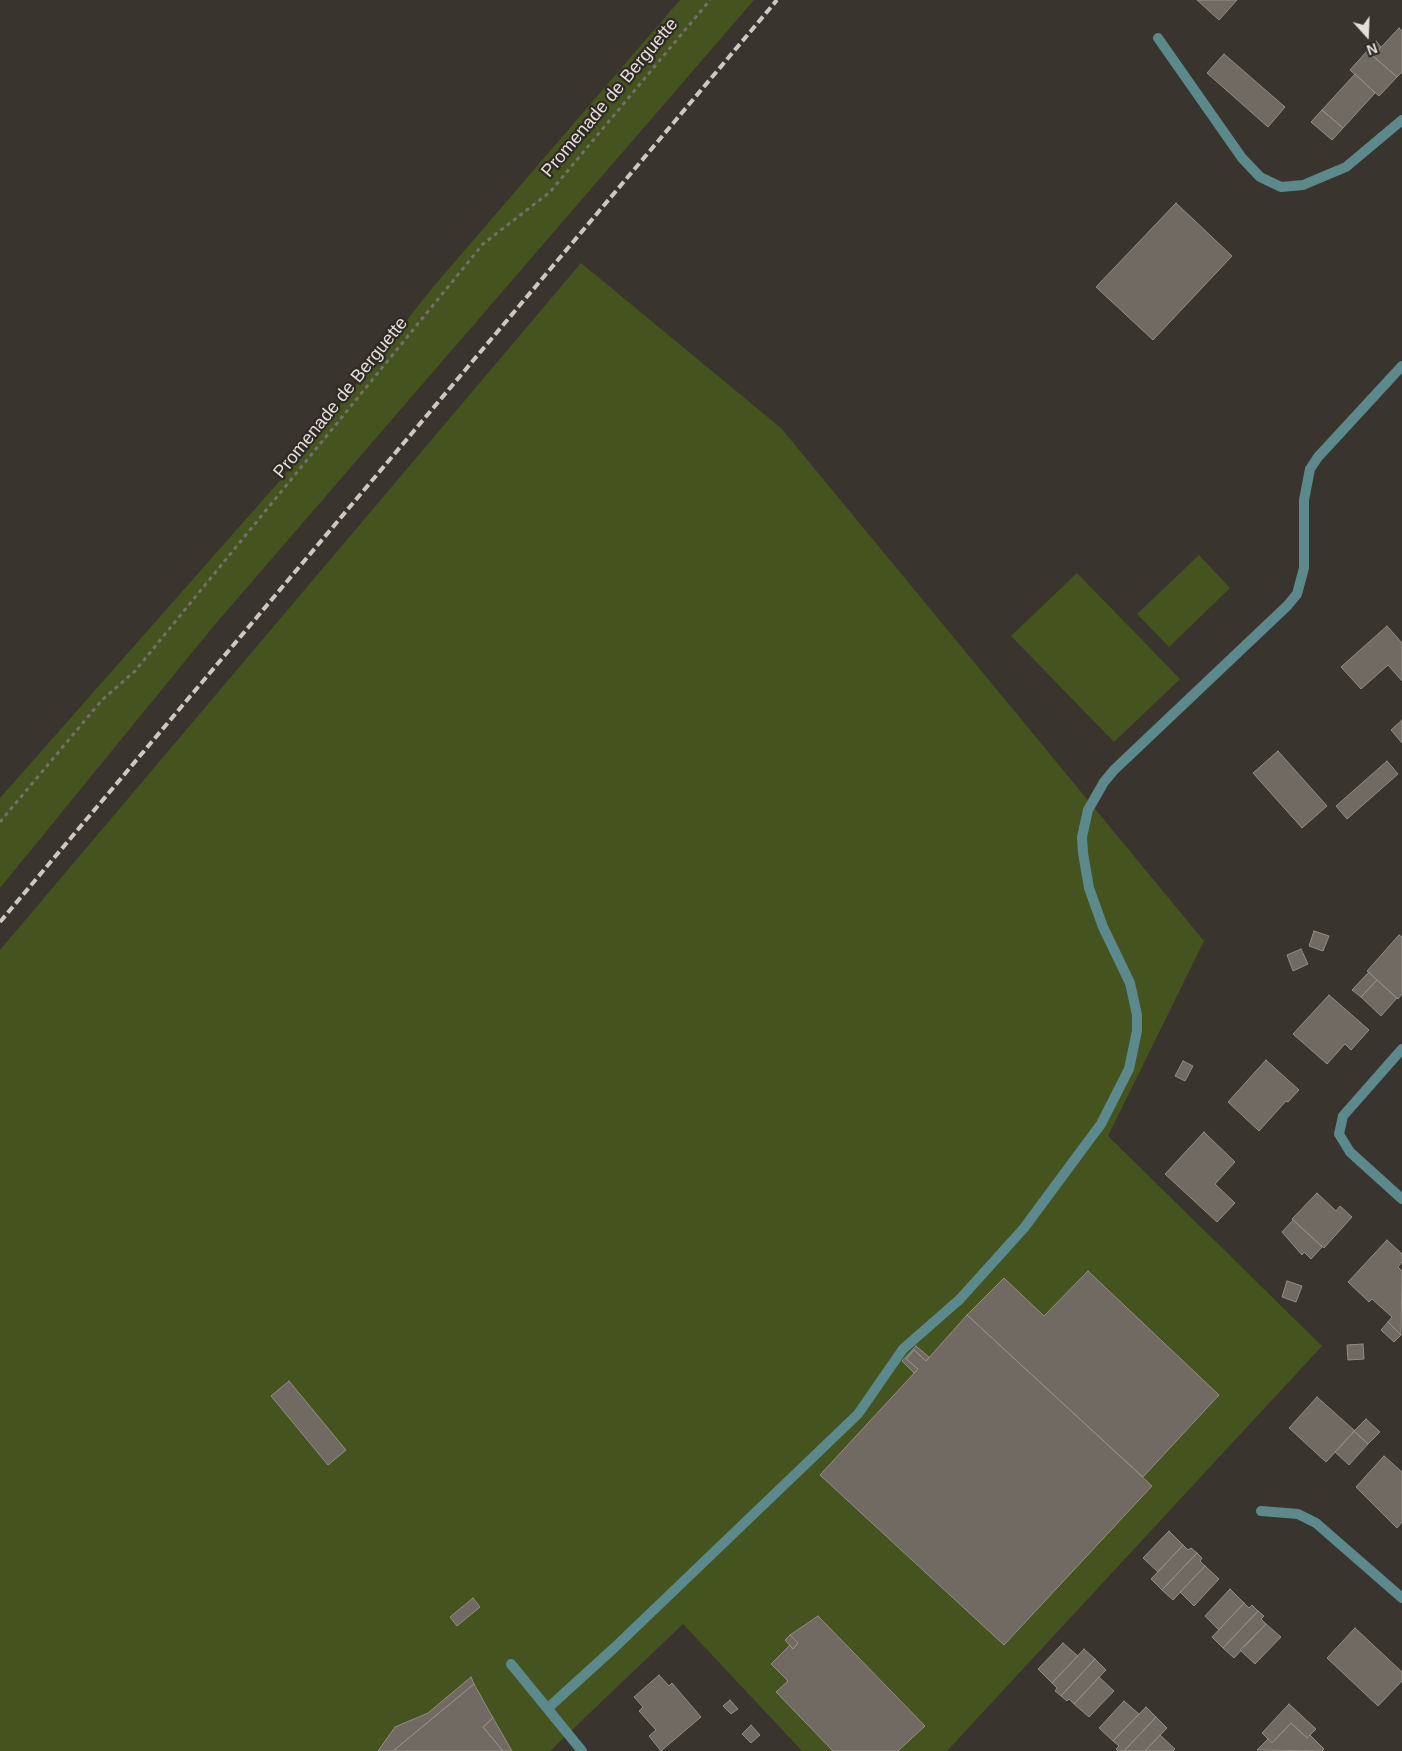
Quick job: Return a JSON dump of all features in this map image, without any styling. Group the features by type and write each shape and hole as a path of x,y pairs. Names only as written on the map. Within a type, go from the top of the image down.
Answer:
{"street":[{"path":"1158,38 1242,158 1260,177 1280,187 1303,185 1346,167 1402,120"},
{"path":"548,1708 614,1648 858,1414 903,1350 960,1299 1024,1228 1101,1124 1129,1069 1137,1031 1137,1015 1130,983 1103,927 1089,888 1082,837 1088,810 1104,782 1114,770 1287,606 1297,594 1304,568 1304,500 1310,469 1318,457 1402,366"},
{"path":"1402,1049 1342,1116 1339,1134 1350,1152 1402,1199"},
{"path":"1261,1511 1298,1514 1316,1523 1402,1598"},
{"path":"511,1664 582,1751"}],"path":[{"name":"Promenade de Berguette","path":"0,822 102,700 135,671 482,244 550,192 710,0"}],"green space":[{"path":"680,0 754,0 212,628 0,888 0,798 284,476 433,287"},
{"path":"581,263 781,428 1204,941 1108,1136 1322,1346 947,1751 802,1751 683,1624 550,1751 0,1751 0,950"},
{"path":"1199,555 1230,588 1169,647 1137,614"},
{"path":"1077,573 1180,679 1114,742 1011,636"}],"building":[{"path":"1197,0 1237,0 1219,20"},
{"path":"1399,28 1402,31 1402,72 1397,77 1373,56"},
{"path":"1376,41 1381,47 1373,56 1397,77 1379,96 1350,70"},
{"path":"1224,54 1285,107 1268,127 1207,73"},
{"path":"1355,74 1375,93 1343,128 1322,110"},
{"path":"1322,110 1343,128 1332,140 1311,122"},
{"path":"1176,203 1232,256 1153,340 1096,287"},
{"path":"1387,626 1402,643 1402,681 1388,665 1361,689 1341,667"},
{"path":"1402,720 1402,743 1391,730"},
{"path":"1278,751 1327,806 1302,828 1253,773"},
{"path":"1387,761 1398,774 1347,819 1336,806"},
{"path":"1314,931 1329,936 1323,951 1309,946"},
{"path":"1399,935 1402,937 1402,994 1398,999 1367,971"},
{"path":"1301,949 1308,964 1293,971 1287,955"},
{"path":"1369,972 1377,980 1361,997 1352,990"},
{"path":"1377,980 1397,998 1381,1016 1361,997"},
{"path":"1329,995 1369,1030 1351,1050 1345,1044 1327,1064 1293,1034"},
{"path":"1266,1060 1299,1090 1288,1102 1286,1101 1259,1131 1228,1102"},
{"path":"1183,1061 1193,1066 1185,1081 1175,1076"},
{"path":"1204,1132 1235,1162 1215,1184 1235,1203 1217,1222 1165,1174"},
{"path":"1317,1193 1336,1211 1340,1206 1352,1217 1324,1248 1292,1219"},
{"path":"1293,1220 1322,1247 1311,1259 1304,1252 1302,1255 1282,1232"},
{"path":"1387,1240 1402,1254 1402,1262 1398,1267 1402,1271 1401,1335 1388,1322 1392,1317 1372,1299 1369,1302 1348,1282"},
{"path":"1088,1271 1219,1395 1143,1477 967,1315 1004,1278 1044,1316"},
{"path":"1287,1281 1302,1286 1296,1302 1282,1297"},
{"path":"967,1315 1152,1486 1004,1645 820,1475 918,1369 906,1359 914,1350 926,1361"},
{"path":"1388,1322 1401,1335 1394,1342 1381,1330"},
{"path":"1363,1344 1364,1359 1348,1360 1347,1345"},
{"path":"916,1346 929,1357 926,1361 914,1350 906,1359 918,1369 914,1373 902,1361"},
{"path":"289,1381 346,1450 328,1465 271,1396"},
{"path":"1317,1397 1355,1431 1326,1462 1289,1428"},
{"path":"1366,1419 1380,1432 1368,1444 1354,1431"},
{"path":"1354,1431 1368,1444 1349,1465 1335,1452"},
{"path":"1384,1456 1402,1472 1402,1522 1397,1528 1356,1487"},
{"path":"1169,1531 1183,1545 1158,1572 1143,1558"},
{"path":"1183,1545 1188,1550 1191,1548 1197,1553 1162,1590 1151,1579"},
{"path":"1197,1553 1202,1558 1200,1561 1205,1566 1173,1600 1162,1590"},
{"path":"1205,1566 1219,1579 1194,1606 1180,1592"},
{"path":"1230,1589 1244,1603 1219,1630 1205,1616"},
{"path":"473,1598 480,1607 457,1626 450,1617"},
{"path":"1244,1603 1249,1608 1252,1605 1258,1611 1223,1648 1212,1637"},
{"path":"1258,1611 1264,1616 1261,1619 1266,1624 1234,1658 1223,1648"},
{"path":"818,1616 925,1726 898,1751 833,1751 776,1692 788,1681 771,1664 790,1645 793,1649 798,1643 790,1635"},
{"path":"1266,1624 1281,1637 1255,1664 1240,1650"},
{"path":"1355,1628 1402,1672 1402,1681 1378,1706 1327,1658"},
{"path":"790,1635 798,1643 793,1649 785,1640"},
{"path":"1063,1643 1078,1656 1052,1683 1038,1669"},
{"path":"1084,1649 1095,1659 1061,1696 1055,1691 1057,1688 1052,1683"},
{"path":"1095,1659 1106,1670 1074,1704 1069,1699 1067,1701 1061,1696"},
{"path":"659,1675 669,1686 672,1683 701,1717 661,1751 649,1736 656,1730 639,1711 643,1707 634,1697"},
{"path":"471,1677 474,1684 393,1751 378,1751 395,1727 428,1713"},
{"path":"1099,1677 1114,1691 1089,1717 1074,1704"},
{"path":"474,1684 493,1718 483,1727 503,1751 393,1751"},
{"path":"730,1700 738,1709 731,1714 723,1706"},
{"path":"1124,1701 1139,1714 1113,1741 1099,1728"},
{"path":"1289,1704 1316,1729 1307,1738 1291,1723 1272,1743 1262,1733"},
{"path":"1146,1707 1156,1717 1124,1751 1118,1751 1116,1749 1119,1746 1113,1741"},
{"path":"1156,1717 1167,1728 1145,1751 1124,1751"},
{"path":"493,1718 512,1751 503,1751 483,1727"},
{"path":"1291,1723 1307,1738 1310,1735 1324,1749 1322,1751 1257,1750 1268,1739 1272,1743"},
{"path":"751,1725 760,1735 751,1743 742,1734"},
{"path":"1160,1735 1175,1749 1173,1751 1145,1751"}],"railway":[{"path":"0,922 777,0"}]}
